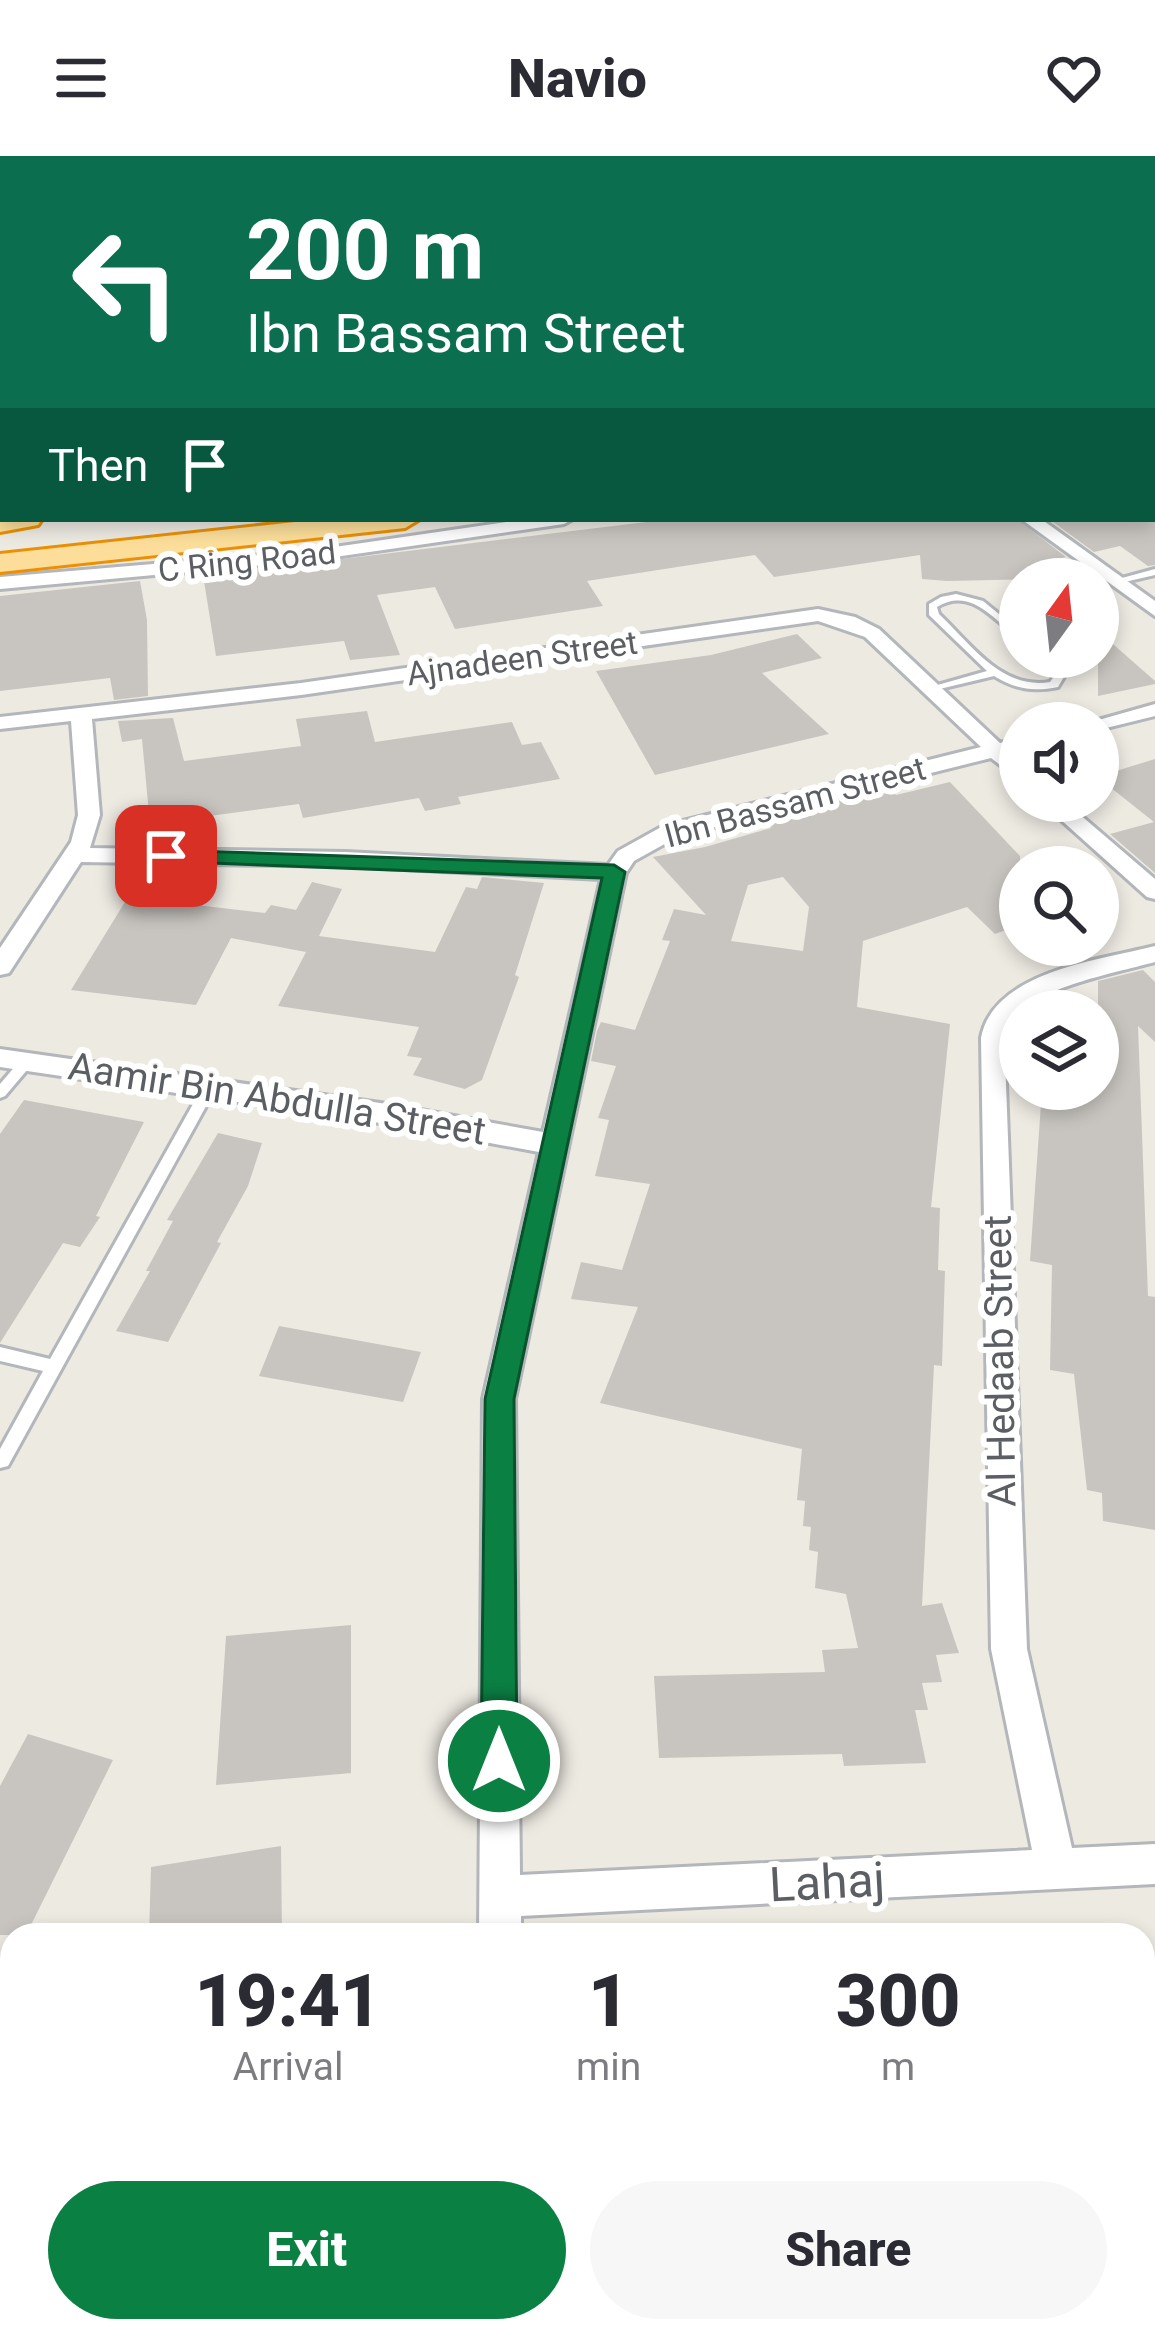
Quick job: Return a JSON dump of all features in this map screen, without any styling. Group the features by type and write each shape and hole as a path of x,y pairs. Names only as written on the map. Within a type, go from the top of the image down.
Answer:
{"highway":[{"path":"0,547 245,522"},
{"name":"C Ring Road","path":"0,563 378,522"},
{"path":"0,527 61,525"},
{"path":"39,560 164,571"}],"street":[{"name":"C Ring Road","path":"0,583 164,571 540,522"},
{"path":"1034,522 1084,558"},
{"path":"1119,583 1155,610"},
{"name":"Ajnadeen Street","path":"0,722 437,671 802,615 834,617 861,627 999,754"},
{"path":"1119,719 1155,710"},
{"path":"0,967 76,855 89,815 81,714"},
{"name":"Ibn Bassam Street","path":"614,872 626,856 671,831 999,749"},
{"path":"1075,822 1155,892"},
{"path":"76,855 345,859 614,872 500,1399 500,1916"},
{"name":"Al Hedaab Street","path":"1058,1871 1009,1648 992,1057 1000,1016 1016,1002 1041,988 1155,954"},
{"name":"Aamir Bin Abdulla Street","path":"14,1059 554,1144"},
{"name":"Lahaj","path":"500,1916 1155,1864"}],"lane":[{"path":"1119,580 1155,572"},
{"path":"999,618 979,601 954,597 934,603 934,615 999,675"},
{"path":"931,690 995,672"},
{"path":"1004,678 1013,684 1045,688 1057,678"},
{"path":"0,1094 14,1059"},
{"path":"2,1461 209,1088"},
{"path":"0,1354 54,1367"}],"building":[{"path":"646,522 1021,522 1066,557 999,558 999,580 947,581 922,579 920,555 774,577 755,555 587,581 603,606 455,629 435,587 377,595 400,655 350,660 344,641 216,656 204,581 219,579 219,574"},
{"path":"1053,522 1155,522 1155,565 1148,566 1120,546 1094,552"},
{"path":"140,581 147,620 148,696 114,700 110,678 0,691 0,596"},
{"path":"797,634 822,658 762,673 829,734 655,775 596,671 711,655"},
{"path":"1119,649 1155,681 1155,684 1098,696 1098,678 1119,678"},
{"path":"367,711 375,742 512,722 522,745 541,742 560,779 458,797 461,804 425,811 419,798 303,818 299,804 150,824 142,739 122,742 118,721 173,718 184,761 301,746 296,719"},
{"path":"1155,759 1155,873 1110,834 1154,822 1119,794 1119,770"},
{"path":"950,782 1011,846 999,846 999,933 995,934 967,907 863,941 857,1007 950,1024 931,1207 940,1208 938,1270 945,1271 942,1366 934,1365 922,1606 942,1603 959,1653 936,1655 942,1682 922,1683 928,1710 915,1710 926,1763 844,1766 842,1754 659,1758 654,1676 825,1672 822,1650 858,1648 846,1594 815,1588 818,1552 809,1550 811,1527 803,1526 805,1501 797,1500 802,1449 600,1403 638,1307 571,1299 581,1262 622,1270 650,1184 595,1176 609,1120 598,1118 616,1066 591,1061 597,1031 601,1022 635,1030 670,941 662,940 674,909 706,915 653,857 771,828 766,819 889,788 896,795","holes":["783,877 809,907 803,951 731,941 748,885"]},
{"path":"482,877 544,883 515,975 519,977 482,1080 465,1089 413,1075 422,1058 407,1056 419,1027 278,1006 306,952 231,938 196,1005 71,990 128,897 265,913 271,905 296,910 312,882 342,889 319,936 435,952 466,887 477,889"},
{"path":"1143,970 1155,982 1155,1042 1138,1026 1148,1296 1155,1297 1155,1530 1103,1521 1102,1493 1087,1490 1074,1374 1050,1370 1052,1265 1030,1261 1041,1110 1119,1110 1119,990 1098,990 1098,981"},
{"path":"24,1100 144,1122 96,1216 100,1217 80,1247 63,1243 0,1343 0,1134"},
{"path":"218,1133 262,1143 248,1186 217,1242 221,1243 168,1342 116,1331 173,1221 167,1220"},
{"path":"279,1326 421,1352 403,1402 259,1376"},
{"path":"351,1625 351,1773 216,1785 226,1636"},
{"path":"28,1734 113,1760 32,1923 0,1923 0,1786"},
{"path":"281,1846 282,1923 149,1923 151,1867"}],"route":[{"path":"166,856 614,872 500,1399 499,1761"}]}
